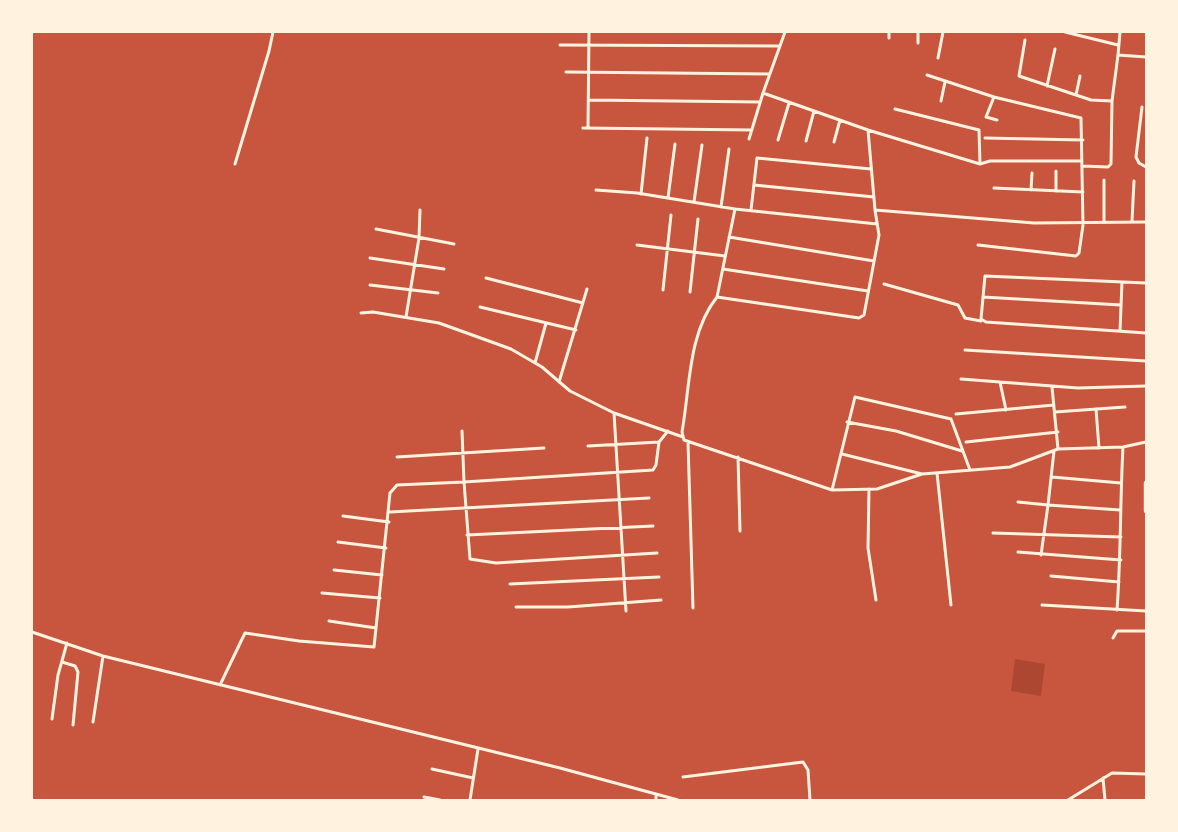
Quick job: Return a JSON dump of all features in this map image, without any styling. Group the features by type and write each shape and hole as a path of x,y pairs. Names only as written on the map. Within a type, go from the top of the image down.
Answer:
{"main road":[{"path":"1146,483 1146,511"}],"street":[{"path":"235,164 270,51 273,32"},
{"path":"588,128 589,32"},
{"path":"749,139 762,93 785,32"},
{"path":"889,32 889,38"},
{"path":"918,32 918,44"},
{"path":"938,58 943,32"},
{"path":"1065,32 1118,45"},
{"path":"1082,166 1108,167 1111,164 1113,101 1120,32"},
{"path":"1025,40 1019,76 1090,100 1113,101"},
{"path":"560,45 780,46"},
{"path":"1047,86 1055,49"},
{"path":"1118,55 1146,57"},
{"path":"566,72 770,74"},
{"path":"927,75 994,97 1080,118 1083,140 1082,249 1076,256 978,245"},
{"path":"1076,95 1080,76"},
{"path":"941,101 945,82"},
{"path":"762,93 868,130 980,164 990,161 1082,161"},
{"path":"994,97 986,117 997,120"},
{"path":"588,100 760,102"},
{"path":"778,140 789,103"},
{"path":"1142,107 1136,157 1139,164 1146,167"},
{"path":"895,109 979,130 980,164"},
{"path":"806,141 814,111"},
{"path":"834,142 840,120"},
{"path":"583,128 752,130"},
{"path":"717,297 859,318 864,315 879,235 868,130"},
{"path":"641,194 647,138"},
{"path":"985,138 1083,140"},
{"path":"668,198 675,144"},
{"path":"694,202 702,145"},
{"path":"721,207 729,149"},
{"path":"751,210 757,158 871,169"},
{"path":"1056,171 1056,190"},
{"path":"1031,189 1032,173"},
{"path":"1104,180 1104,222"},
{"path":"1132,222 1134,181"},
{"path":"754,185 874,197"},
{"path":"994,188 1083,192"},
{"path":"596,190 641,194 735,209 878,224"},
{"path":"683,436 694,346 708,308 717,297 735,209"},
{"path":"406,317 420,210"},
{"path":"875,210 1034,224 1083,225 1104,222 1146,222"},
{"path":"663,290 671,215"},
{"path":"690,292 698,219"},
{"path":"376,229 454,244"},
{"path":"729,237 874,261"},
{"path":"637,245 725,256"},
{"path":"370,258 444,268"},
{"path":"723,269 868,291"},
{"path":"981,321 985,276 1146,283"},
{"path":"486,278 583,303"},
{"path":"1120,331 1122,282"},
{"path":"884,284 958,305 965,318 981,321 1146,333"},
{"path":"370,285 438,293"},
{"path":"559,382 587,289"},
{"path":"983,297 1121,304"},
{"path":"480,307 576,330"},
{"path":"361,313 439,323 511,349 535,363 570,391 614,413 832,490 877,489 922,474 1021,465 1056,450 1123,447 1146,442"},
{"path":"535,363 546,323"},
{"path":"965,350 1146,361"},
{"path":"962,379 1052,387 1146,386"},
{"path":"1000,382 1006,410"},
{"path":"1041,555 1058,432 1052,387"},
{"path":"832,490 855,397 951,419 970,470"},
{"path":"956,414 1054,405"},
{"path":"1055,412 1125,407"},
{"path":"1096,409 1099,448"},
{"path":"614,413 626,611"},
{"path":"847,422 896,431 962,451"},
{"path":"462,431 467,535 470,559 474,562 496,563 657,553"},
{"path":"220,685 244,633 374,648 389,522 390,493 397,485 655,469 659,442 668,432"},
{"path":"966,442 1058,432"},
{"path":"688,441 693,608"},
{"path":"588,446 659,442"},
{"path":"1117,610 1121,561 1120,510 1123,447"},
{"path":"397,457 544,448"},
{"path":"842,454 922,474"},
{"path":"738,457 740,531"},
{"path":"937,473 951,605"},
{"path":"1052,477 1121,483"},
{"path":"869,489 868,548 876,600"},
{"path":"389,513 649,498"},
{"path":"1018,502 1120,510"},
{"path":"343,516 389,522"},
{"path":"467,535 653,526"},
{"path":"993,533 1121,537"},
{"path":"338,542 386,548"},
{"path":"1018,552 1121,561"},
{"path":"334,570 382,575"},
{"path":"1051,576 1119,582"},
{"path":"510,584 659,577"},
{"path":"322,593 380,598"},
{"path":"516,607 661,600"},
{"path":"1042,605 1146,611"},
{"path":"329,621 376,628"},
{"path":"1113,638 1117,631 1146,632"},
{"path":"32,632 103,656 678,801"},
{"path":"52,719 67,643"},
{"path":"93,722 103,656"},
{"path":"62,662 75,666 78,672 74,725"},
{"path":"470,801 478,749"},
{"path":"683,777 803,762 808,770 810,801"},
{"path":"432,769 473,778"},
{"path":"1068,801 1102,778 1118,772 1146,774"},
{"path":"1102,778 1105,801"},
{"path":"656,801 657,794"},
{"path":"424,797 440,801"}],"shaded area":[{"path":"1015,659 1045,664 1041,696 1011,691"}]}
